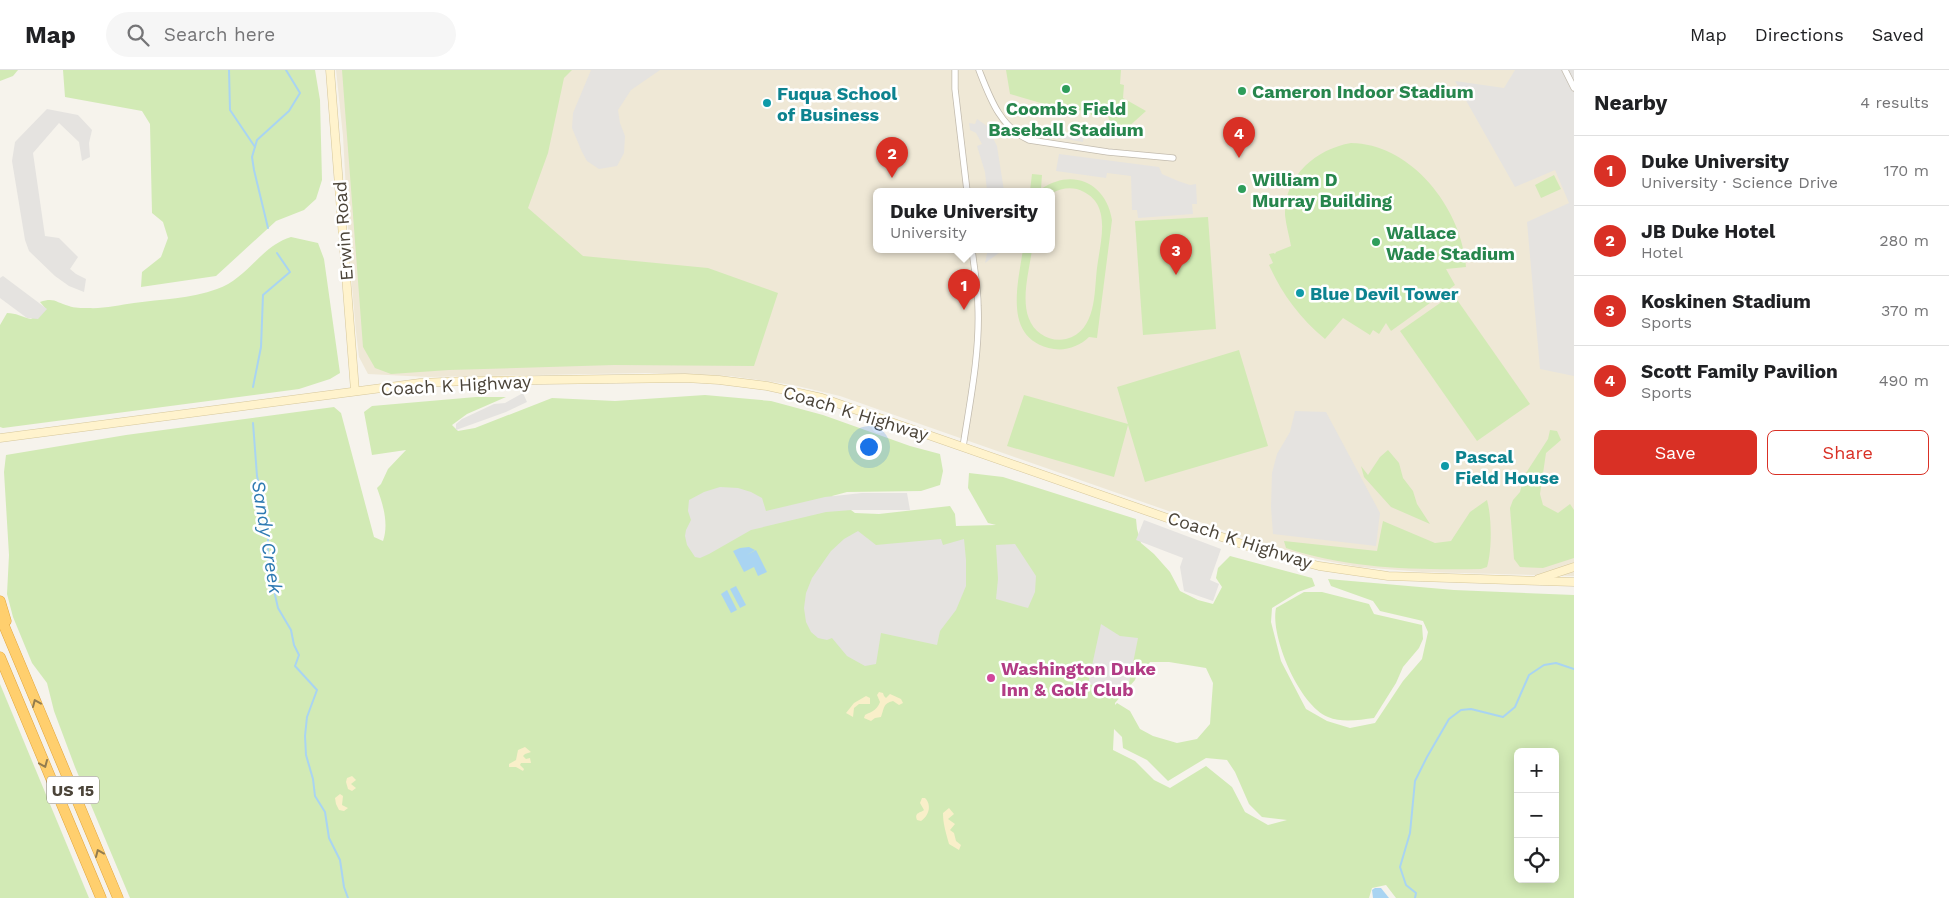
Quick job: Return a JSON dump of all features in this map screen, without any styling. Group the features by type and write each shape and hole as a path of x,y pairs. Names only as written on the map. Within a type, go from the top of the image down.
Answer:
{"highway":[{"path":"0,601 27,682"},
{"name":"US 15","path":"0,616 118,898"},
{"name":"US 15","path":"0,657 101,898"}],"main road":[{"name":"Erwin Road","path":"330,70 355,391"},
{"name":"Coach K Highway","path":"0,438 420,383 676,378 719,380 767,386 822,398 1262,551 1307,563 1388,576 1574,582"},
{"path":"1531,581 1574,568"}],"street":[{"path":"956,70 955,89 967,188"},
{"path":"979,70 990,98 1003,121 1019,135 1029,140 1108,152 1173,158"},
{"path":"1565,70 1574,88"},
{"path":"962,446 978,332 978,306 972,253"}],"shaded area":[{"path":"336,70 1574,70 1574,576 1423,572 1359,567 1317,559 1257,542 840,396 793,385 730,376 645,373 428,377 368,374 359,357 350,263 343,136"},
{"path":"591,70 660,70 631,90 618,110 625,136 624,153 617,166 599,169 587,161 572,128 573,113"},
{"path":"1515,70 1574,70 1574,376 1540,369 1527,222 1569,203 1555,170 1515,187 1455,81 1504,88"},
{"path":"47,109 78,115 92,130 89,143 90,157 82,161 79,142 59,123 33,153 45,236 59,238 78,257 70,269 86,279 84,292 69,286 55,276 29,251 25,240 12,161 15,142"},
{"path":"977,119 987,126 997,146 1004,188 987,188 985,172 977,146 982,144 976,133 970,130 969,123 975,124"},
{"path":"1032,128 1084,137 1083,142 1031,133"},
{"path":"1059,154 1159,167 1162,174 1190,185 1196,184 1197,204 1192,204 1193,214 1138,218 1137,210 1132,210 1131,176 1107,173 1106,178 1056,171"},
{"path":"987,253 999,253 985,263"},
{"path":"3,276 47,309 38,319 27,318 0,298 0,278"},
{"path":"523,393 527,402 506,412 456,430 456,424 462,419 494,404 505,403"},
{"path":"1295,411 1326,412 1380,513 1376,546 1273,534 1271,507 1272,473 1277,454 1290,432"},
{"path":"720,487 738,488 751,492 762,498 766,511 825,497 862,493 907,493 910,510 826,512 751,530 709,554 700,558 695,557 687,545 685,536 691,520 688,511 689,500 704,492"},
{"path":"1144,520 1221,549 1210,580 1219,584 1213,601 1184,591 1180,567 1183,558 1136,540"},
{"path":"858,531 876,545 941,539 943,545 964,539 966,586 956,610 940,631 937,645 881,633 876,664 865,666 847,656 832,638 827,640 818,638 811,632 806,622 804,608 806,593 812,578 831,551 844,539"},
{"path":"1015,544 1036,576 1035,592 1028,608 996,599 998,579 996,545"},
{"path":"1101,624 1120,636 1138,638 1127,693 1088,684"}],"green space":[{"path":"0,70 18,70 13,76 0,81"},
{"path":"63,70 315,70 320,100 322,180 316,199 304,210 276,221 216,276 141,287 142,272 161,257 168,238 163,222 152,213 150,124 142,111 65,97"},
{"path":"342,70 572,70 564,78 548,153 528,208 583,256 708,268 778,293 754,366 614,365 449,370 391,374 375,368 363,347"},
{"name":"Coombs Field Baseball Stadium","path":"1006,70 1121,70 1120,84 1124,85 1123,98 1146,111 1115,139 1107,113 1091,115 1090,111 1061,109 1010,94"},
{"name":"Wallace Wade Stadium","path":"1351,143 1373,146 1394,155 1413,167 1430,184 1444,203 1455,223 1466,267 1446,269 1455,285 1391,331 1386,323 1379,334 1373,330 1370,335 1343,318 1325,339 1308,323 1286,296 1269,265 1273,263 1269,254 1275,254 1291,246 1285,215 1286,201 1296,177 1314,158 1338,146"},
{"path":"1032,174 1042,175 1041,188 1030,188"},
{"path":"1554,175 1561,189 1541,198 1535,185"},
{"path":"1064,180 1086,182 1103,196 1112,220 1097,338 1089,337 1073,347 1054,349 1038,344 1027,335 1020,323 1017,309 1017,294 1022,253 1031,253 1026,295 1028,317 1033,326 1044,336 1056,340 1066,339 1076,335 1084,328 1089,319 1094,299 1102,237 1101,216 1093,198 1076,189 1055,192 1055,188 1043,188"},
{"path":"1208,217 1216,329 1143,335 1135,221"},
{"path":"291,237 318,243 324,259 340,373 330,379 299,389 0,427 0,325 7,313 31,319 46,309 40,302 49,300 73,307 99,308 186,297 207,292 228,284 280,241"},
{"path":"1453,294 1530,404 1477,441 1400,331"},
{"path":"1239,350 1268,446 1145,482 1128,425 1114,477 1007,446 1024,395 1128,424 1117,387"},
{"path":"705,395 771,401 823,415 910,446 940,454 943,471 940,485 921,491 847,492 832,496 855,513 879,514 950,506 955,514 956,526 996,525 988,523 968,488 969,473 1003,477 1136,519 1141,543 1170,572 1180,591 1198,600 1213,604 1222,587 1216,578 1218,568 1230,556 1312,578 1315,586 1298,592 1272,608 1271,622 1281,661 1306,709 1327,721 1350,728 1375,723 1403,681 1422,659 1428,632 1423,621 1380,611 1373,601 1331,586 1328,579 1454,590 1574,595 1574,898 1396,898 1386,885 1372,888 1369,898 130,898 75,767 54,711 47,683 32,663 13,617 7,594 9,555 4,472 6,455 126,435 334,407 341,413 374,537 383,541 385,521 377,488 388,469 406,450 372,455 364,412 372,406 476,397 506,397 467,414 452,425 458,431 475,428 552,398 615,401","holes":["1150,662 1169,662 1206,668 1213,683 1210,724 1197,739 1177,743 1153,736 1140,729 1130,711 1117,703 1115,705 1135,680 1138,672 1138,674 1143,674","1114,729 1122,737 1123,748 1147,760 1168,781 1206,758 1227,760 1235,772 1249,804 1262,817 1287,820 1268,825 1245,812 1232,787 1206,766 1170,788 1154,780 1135,761 1113,750"]},
{"path":"1550,430 1557,431 1561,440 1546,453 1540,494 1543,505 1558,513 1570,504 1574,510 1574,558 1543,568 1520,567 1514,559 1510,508 1513,500 1520,492 1524,476 1548,439"},
{"path":"1388,450 1399,463 1403,478 1413,491 1417,504 1430,524 1391,507 1364,477 1361,466 1368,475 1380,457"},
{"path":"1487,500 1491,525 1491,543 1487,567 1481,569 1382,567 1358,564 1310,555 1286,548 1284,541 1377,551 1383,521 1435,543 1451,541 1470,512"},
{"path":"1304,592 1322,592 1369,604 1374,614 1422,625 1423,639 1419,648 1403,667 1396,683 1374,718 1345,720 1328,717 1317,710 1307,699 1289,669 1278,636 1275,621 1276,608"},
{"path":"0,684 89,898 0,898"}],"sand":[{"path":"879,692 883,693 886,698 890,694 901,699 903,703 899,705 893,701 887,703 881,717 871,721 864,718 865,715 878,707 880,702 877,695"},
{"path":"866,696 870,698 870,704 859,704 854,708 853,717 846,713 854,703"},
{"path":"525,747 531,752 523,756 526,759 530,758 531,763 521,763 523,771 516,767 509,767 509,764 516,760 518,750"},
{"path":"352,776 356,780 351,784 356,788 352,791 348,789 346,782 347,778"},
{"path":"340,794 343,796 342,805 348,808 344,811 339,810 336,804 335,798"},
{"path":"922,798 925,798 927,801 929,810 921,821 917,820 916,817 917,814 924,810 920,803"},
{"path":"949,808 954,814 948,819 955,824 950,830 954,833 956,841 961,845 959,850 949,844 945,828 943,813"}],"water":[{"path":"749,547 755,550 747,555 756,550 767,572 758,576 754,567 744,572 733,551"},
{"path":"736,586 746,605 740,608 730,589"},
{"path":"727,590 737,610 731,613 721,594"},
{"path":"1381,888 1389,898 1373,898 1372,890"}],"waterway":[{"name":"Sandy Creek","path":"229,70 230,110 255,147"},
{"path":"268,228 252,157 257,140 289,111 300,93 286,70"},
{"name":"Sandy Creek","path":"253,387 261,347 263,295 290,272 277,253"},
{"name":"Sandy Creek","path":"253,423 257,476 268,524 268,564 278,608 291,630 294,645 299,655 295,666 317,690 307,717 306,755 313,779 315,796 325,812 329,838 340,860 344,887 348,898"},
{"path":"1415,898 1416,893 1406,885 1400,867 1410,833 1415,781 1449,719 1461,710 1471,709 1503,717 1515,707 1529,675 1544,665 1556,663 1574,669"}],"place":[{"name":"Coombs Field Baseball Stadium","path":"1066,89"},
{"name":"Cameron Indoor Stadium","path":"1242,91"},
{"name":"Fuqua School of Business","path":"767,103"},
{"name":"Scott Family Pavilion","path":"1239,158"},
{"name":"JB Duke Hotel","path":"892,178"},
{"name":"William D Murray Building","path":"1242,189"},
{"name":"Wallace Wade Stadium","path":"1376,242"},
{"name":"Koskinen Stadium","path":"1176,275"},
{"name":"Blue Devil Tower","path":"1300,293"},
{"name":"Duke University","path":"964,310"},
{"name":"Pascal Field House","path":"1445,466"},
{"name":"Washington Duke Inn & Golf Club","path":"991,678"}]}
